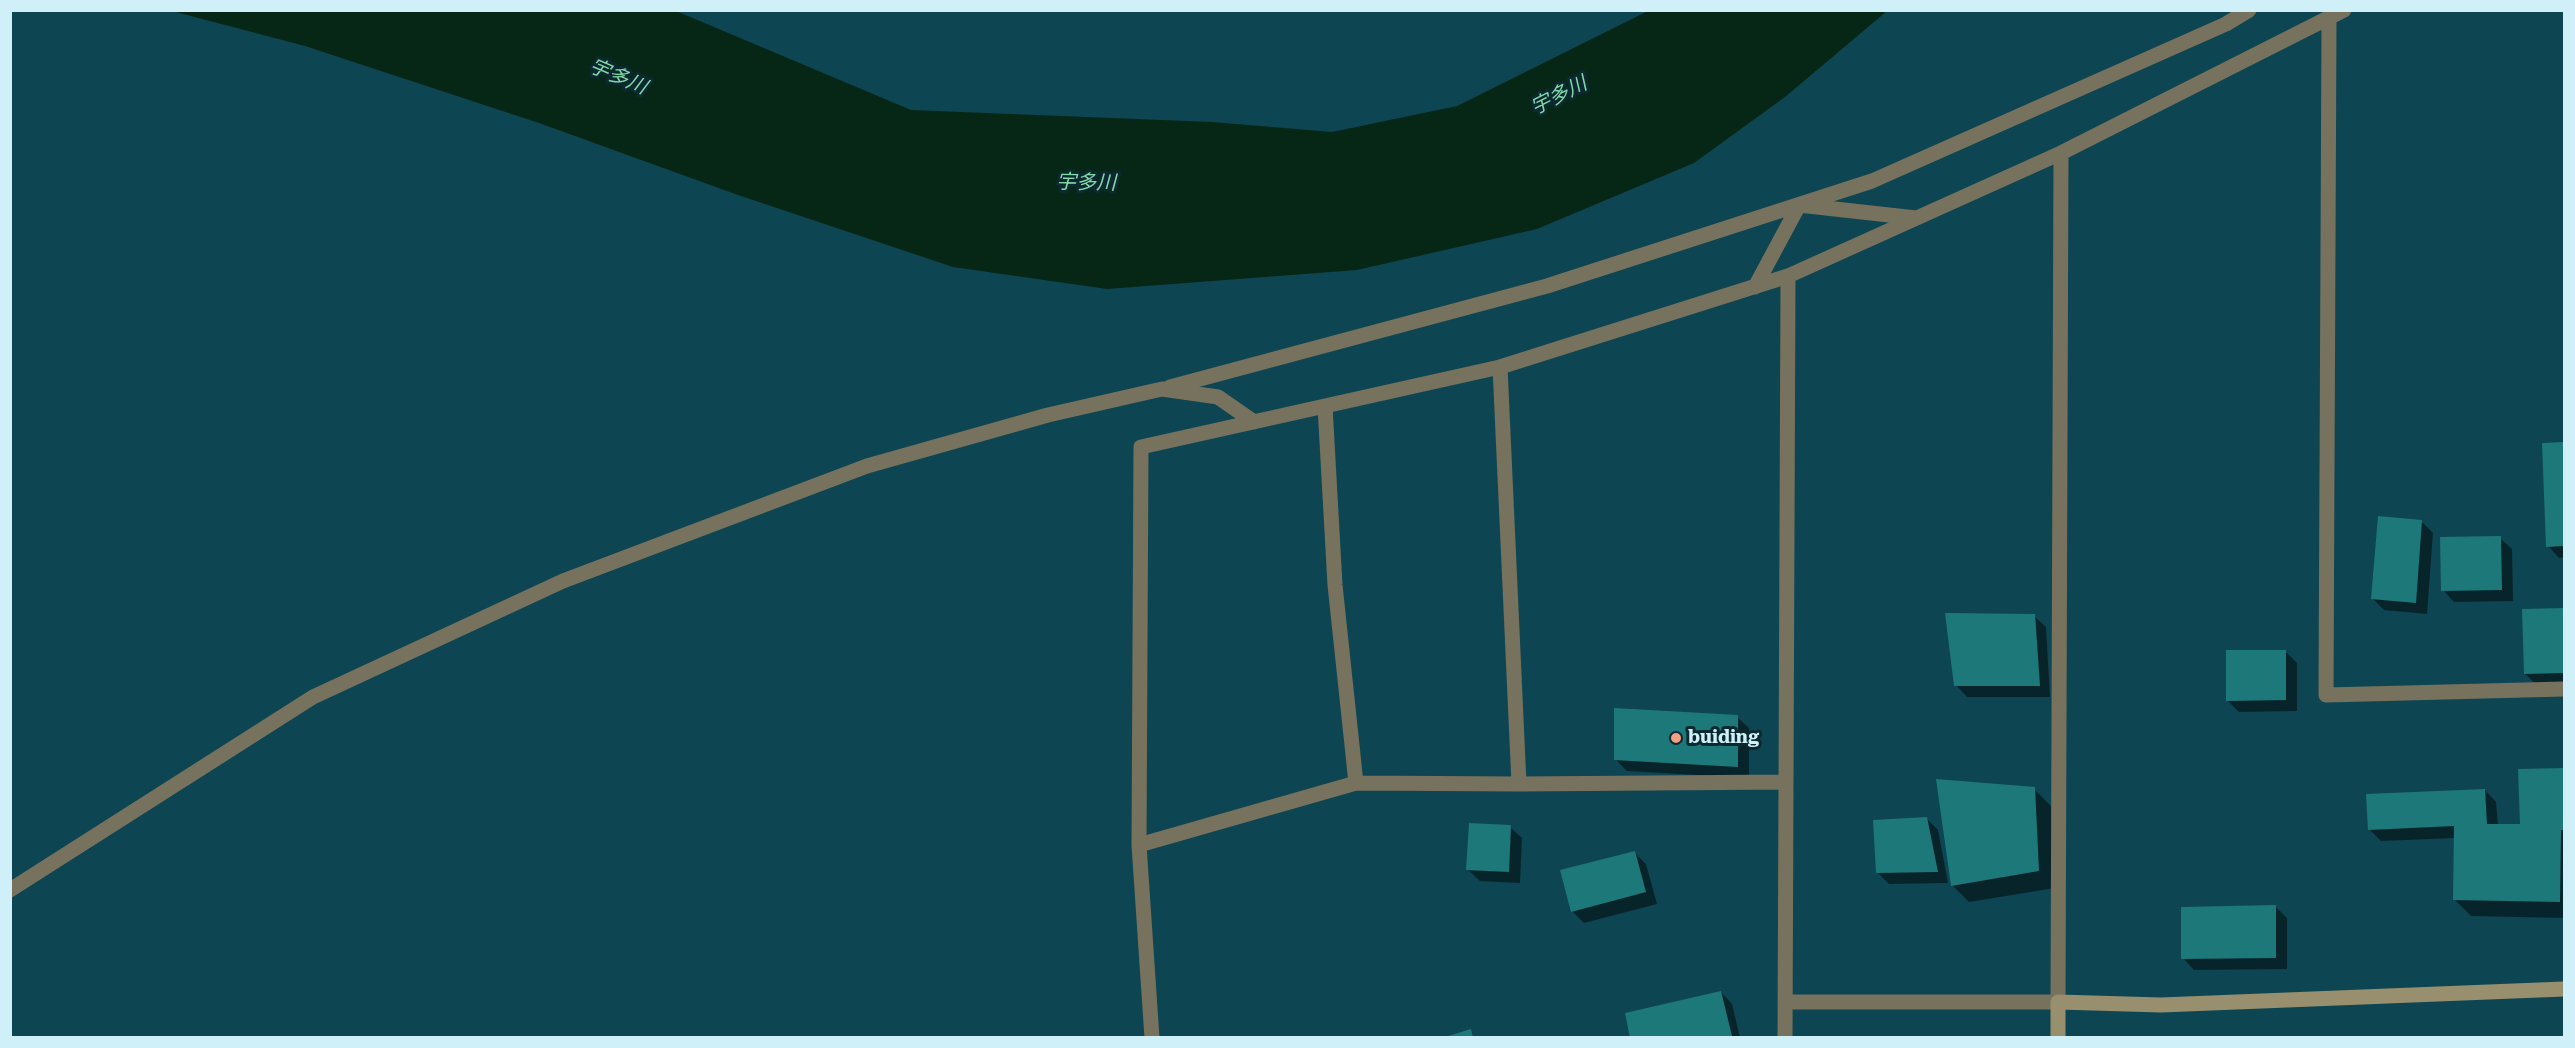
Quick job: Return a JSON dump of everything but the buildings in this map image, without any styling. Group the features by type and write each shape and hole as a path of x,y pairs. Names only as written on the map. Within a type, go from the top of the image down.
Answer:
{"street":[{"path":"10,890 314,697 563,581 867,466 1048,415 1162,389 1547,286 1872,181 2226,24 2249,10"},
{"path":"1152,1038 1139,845 1141,447 1500,367 1788,276 2061,153 2344,10"},
{"path":"2329,18 2326,695 2565,689"},
{"path":"2058,1038 2061,153"},
{"path":"1798,205 1916,218"},
{"path":"1755,287 1798,205"},
{"path":"1785,1038 1788,276"},
{"path":"1500,367 1518,784"},
{"path":"1162,389 1218,397 1254,422"},
{"path":"1326,406 1335,585 1356,783"},
{"path":"1139,845 1356,783 1786,782"},
{"path":"1785,1002 2058,1002 2161,1005 2565,989"}],"water":[{"name":"宇多川","path":"172,11 676,11 911,110 1212,122 1332,132 1457,106 1648,11 1887,11 1785,97 1694,163 1537,229 1357,270 1107,289 953,267 738,195 539,123 305,46"}],"place":[{"name":"buiding","path":"1676,738"}]}
